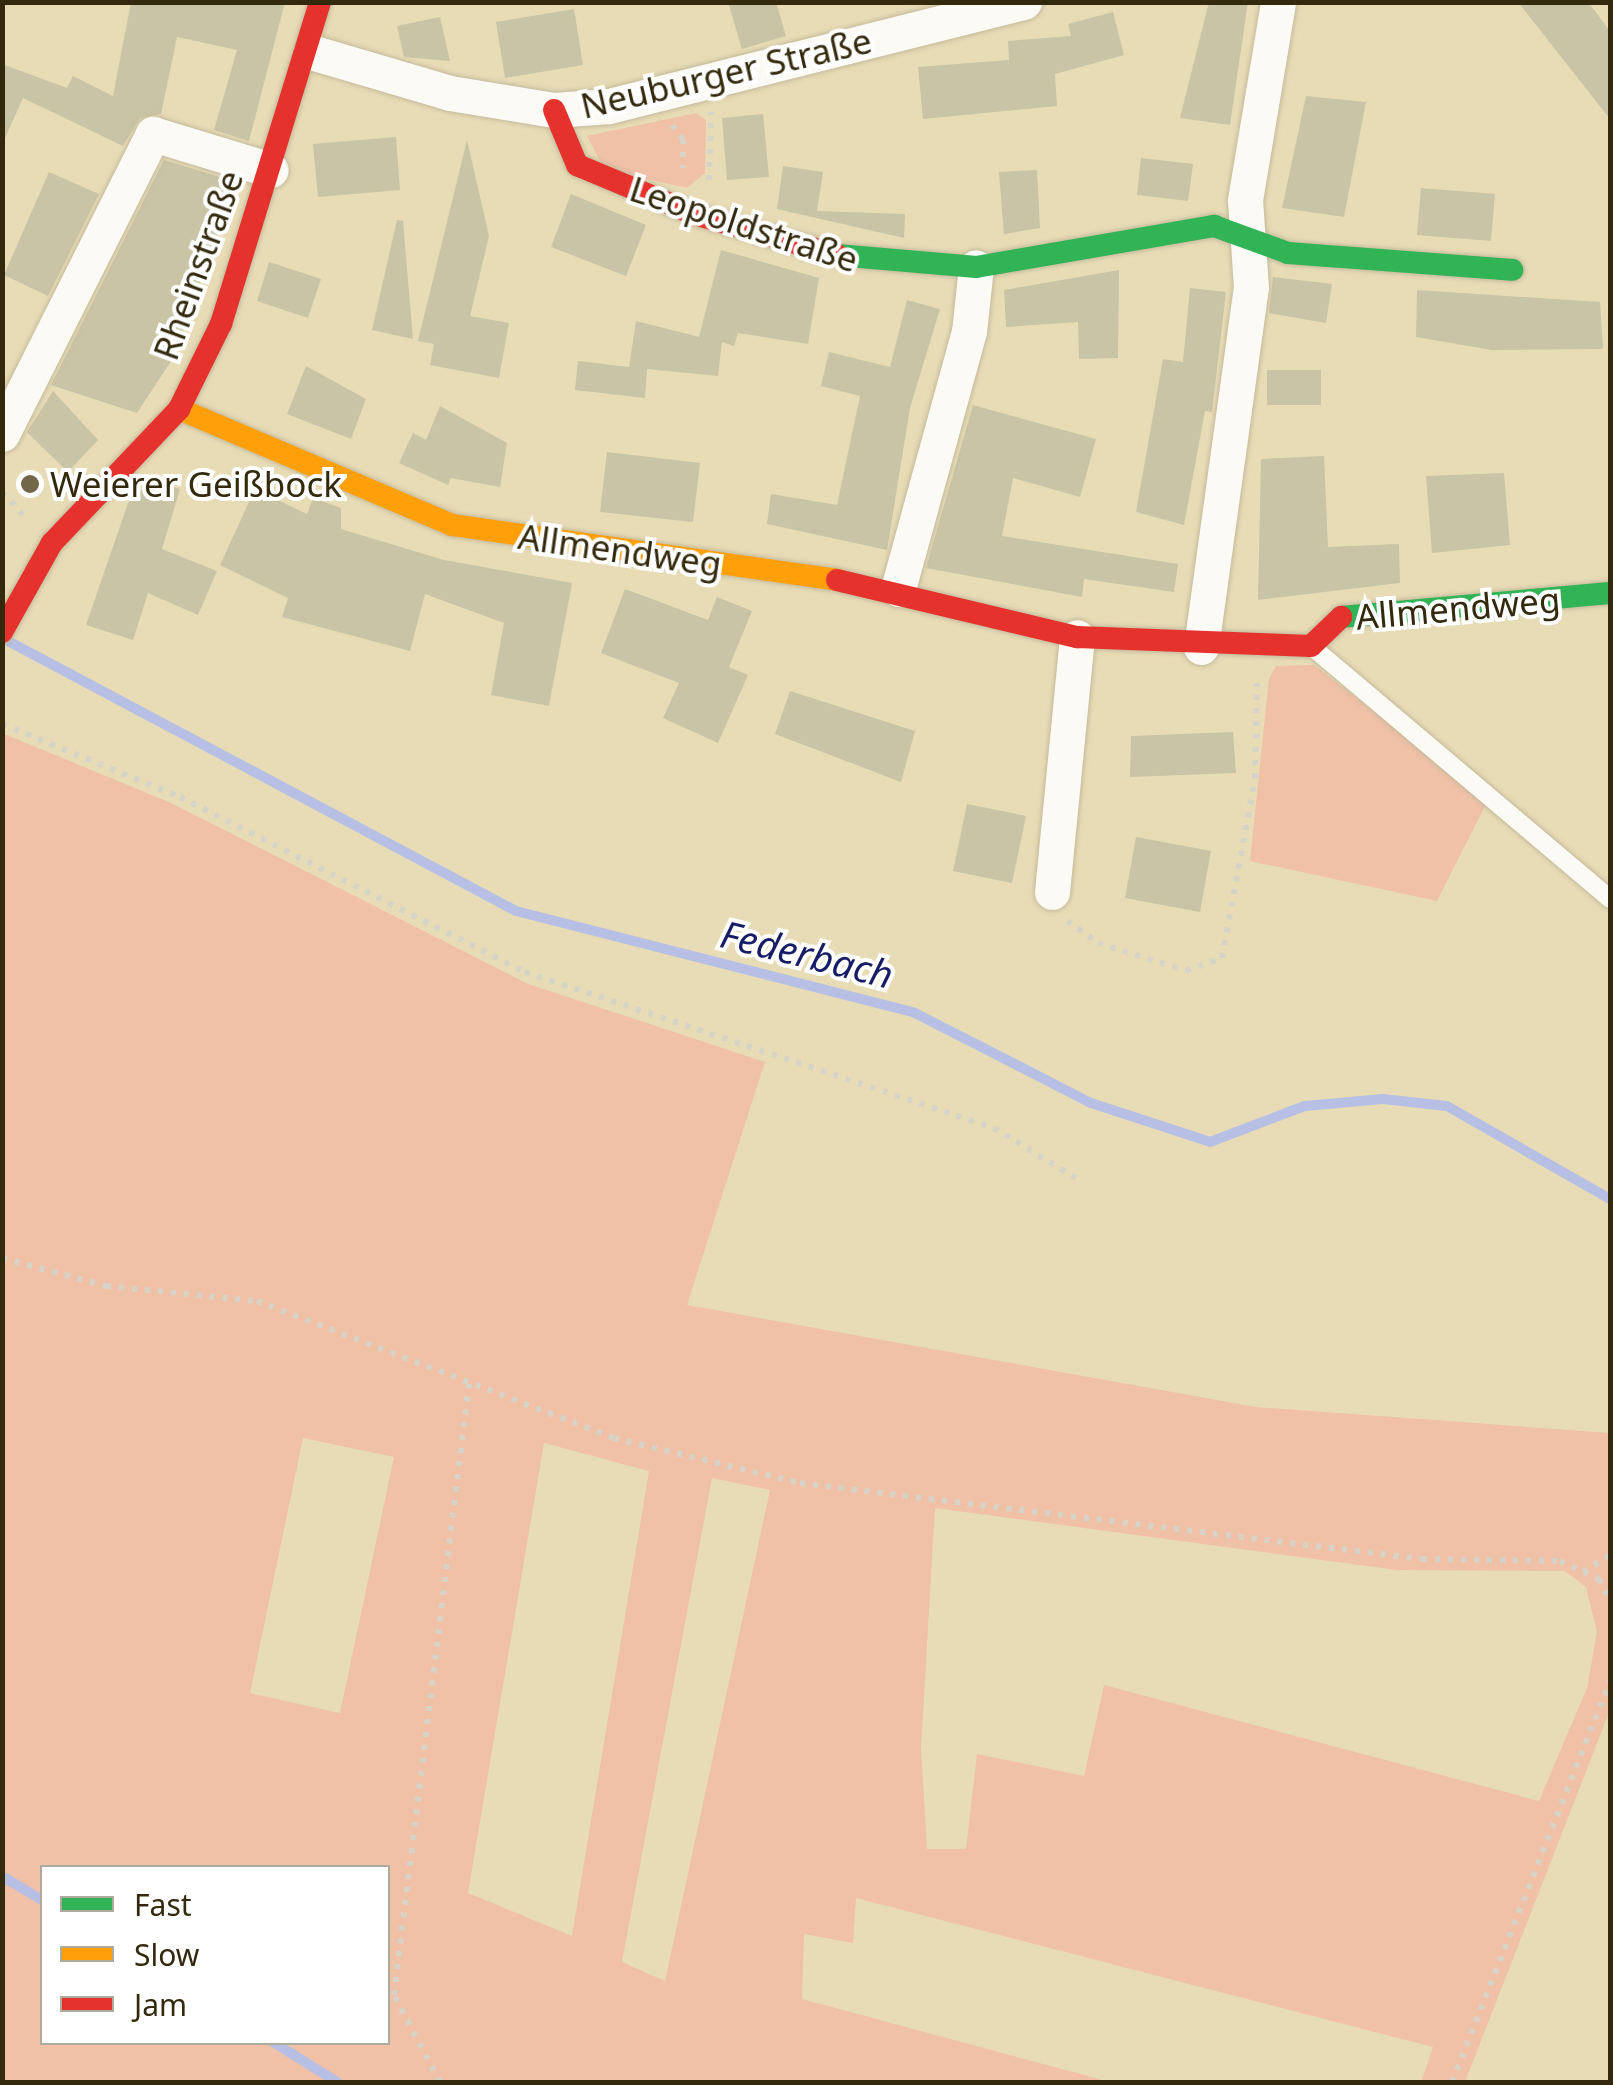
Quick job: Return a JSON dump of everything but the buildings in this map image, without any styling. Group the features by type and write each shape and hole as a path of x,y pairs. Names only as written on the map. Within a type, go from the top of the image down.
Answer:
{"street":[{"name":"Rheinstraße","path":"6,623 87,500 179,408 221,324 311,52 320,2"},
{"name":"Neuburger Straße","path":"311,52 450,94 554,110 651,96 1024,2"},
{"path":"1201,648 1251,287 1245,200 1278,2"},
{"name":"Leopoldstraße","path":"554,110 578,165 694,214 872,265 976,266 1214,226 1250,233 1288,253 1512,270"},
{"path":"2,434 153,134 270,170"},
{"path":"898,589 969,332 976,266"},
{"name":"Allmendweg","path":"179,408 452,525 898,589 1077,637 1201,648 1310,646 1344,615 1610,594"},
{"path":"1052,892 1077,637"}],"lane":[{"path":"1310,646 1610,899"}],"path":[{"path":"694,214 711,168 707,81"},
{"path":"651,96 685,144 668,205"},
{"path":"2,492 34,526"},
{"path":"1052,892 1066,921 1098,942 1186,971 1222,958 1256,778 1258,698"},
{"path":"2,724 180,797 525,972 994,1128 1076,1178"},
{"path":"2,1258 106,1286 258,1302 614,1438 800,1483 1422,1559 1560,1560 1599,1579 1610,1602"},
{"path":"440,2082 394,1995 469,1384"},
{"path":"1583,1572 1610,1555"},
{"path":"1452,2082 1610,1680"}],"shaded area":[{"path":"696,113 706,120 705,173 687,188 605,170 587,136"},
{"path":"1314,665 1488,800 1437,901 1250,861 1269,679 1276,666"},
{"path":"2,733 171,803 528,984 765,1062 687,1305 1256,1407 1610,1433 1610,1710 1465,2082 1421,2082 1433,2047 856,1898 853,1943 804,1934 802,1999 1110,2082 3,2082","holes":["303,1438 394,1457 340,1713 250,1693","544,1443 649,1471 572,1936 468,1893","712,1478 770,1490 665,1981 622,1962","935,1508 1397,1570 1565,1571 1586,1587 1597,1632 1587,1688 1539,1801 1104,1685 1084,1776 977,1754 966,1849 927,1849 921,1748"]}],"waterway":[{"name":"Federbach","path":"8,641 516,911 913,1012 1091,1103 1210,1142 1305,1106 1383,1099 1447,1106 1610,1199"},
{"path":"2,1876 40,1899"},
{"path":"278,2045 337,2082"}],"traffic: fast":[{"path":"837,255 976,267 1214,226 1288,253 1512,270"},
{"path":"1341,617 1610,593"}],"traffic: slow":[{"path":"179,409 452,525 837,580"}],"traffic: jam":[{"path":"2,632 52,543 179,409 221,324 320,2"},
{"path":"554,110 577,165 694,214 837,255"},
{"path":"837,580 1077,637 1311,646 1341,617"}],"place":[{"name":"Weierer Geißbock","path":"30,484"}]}
